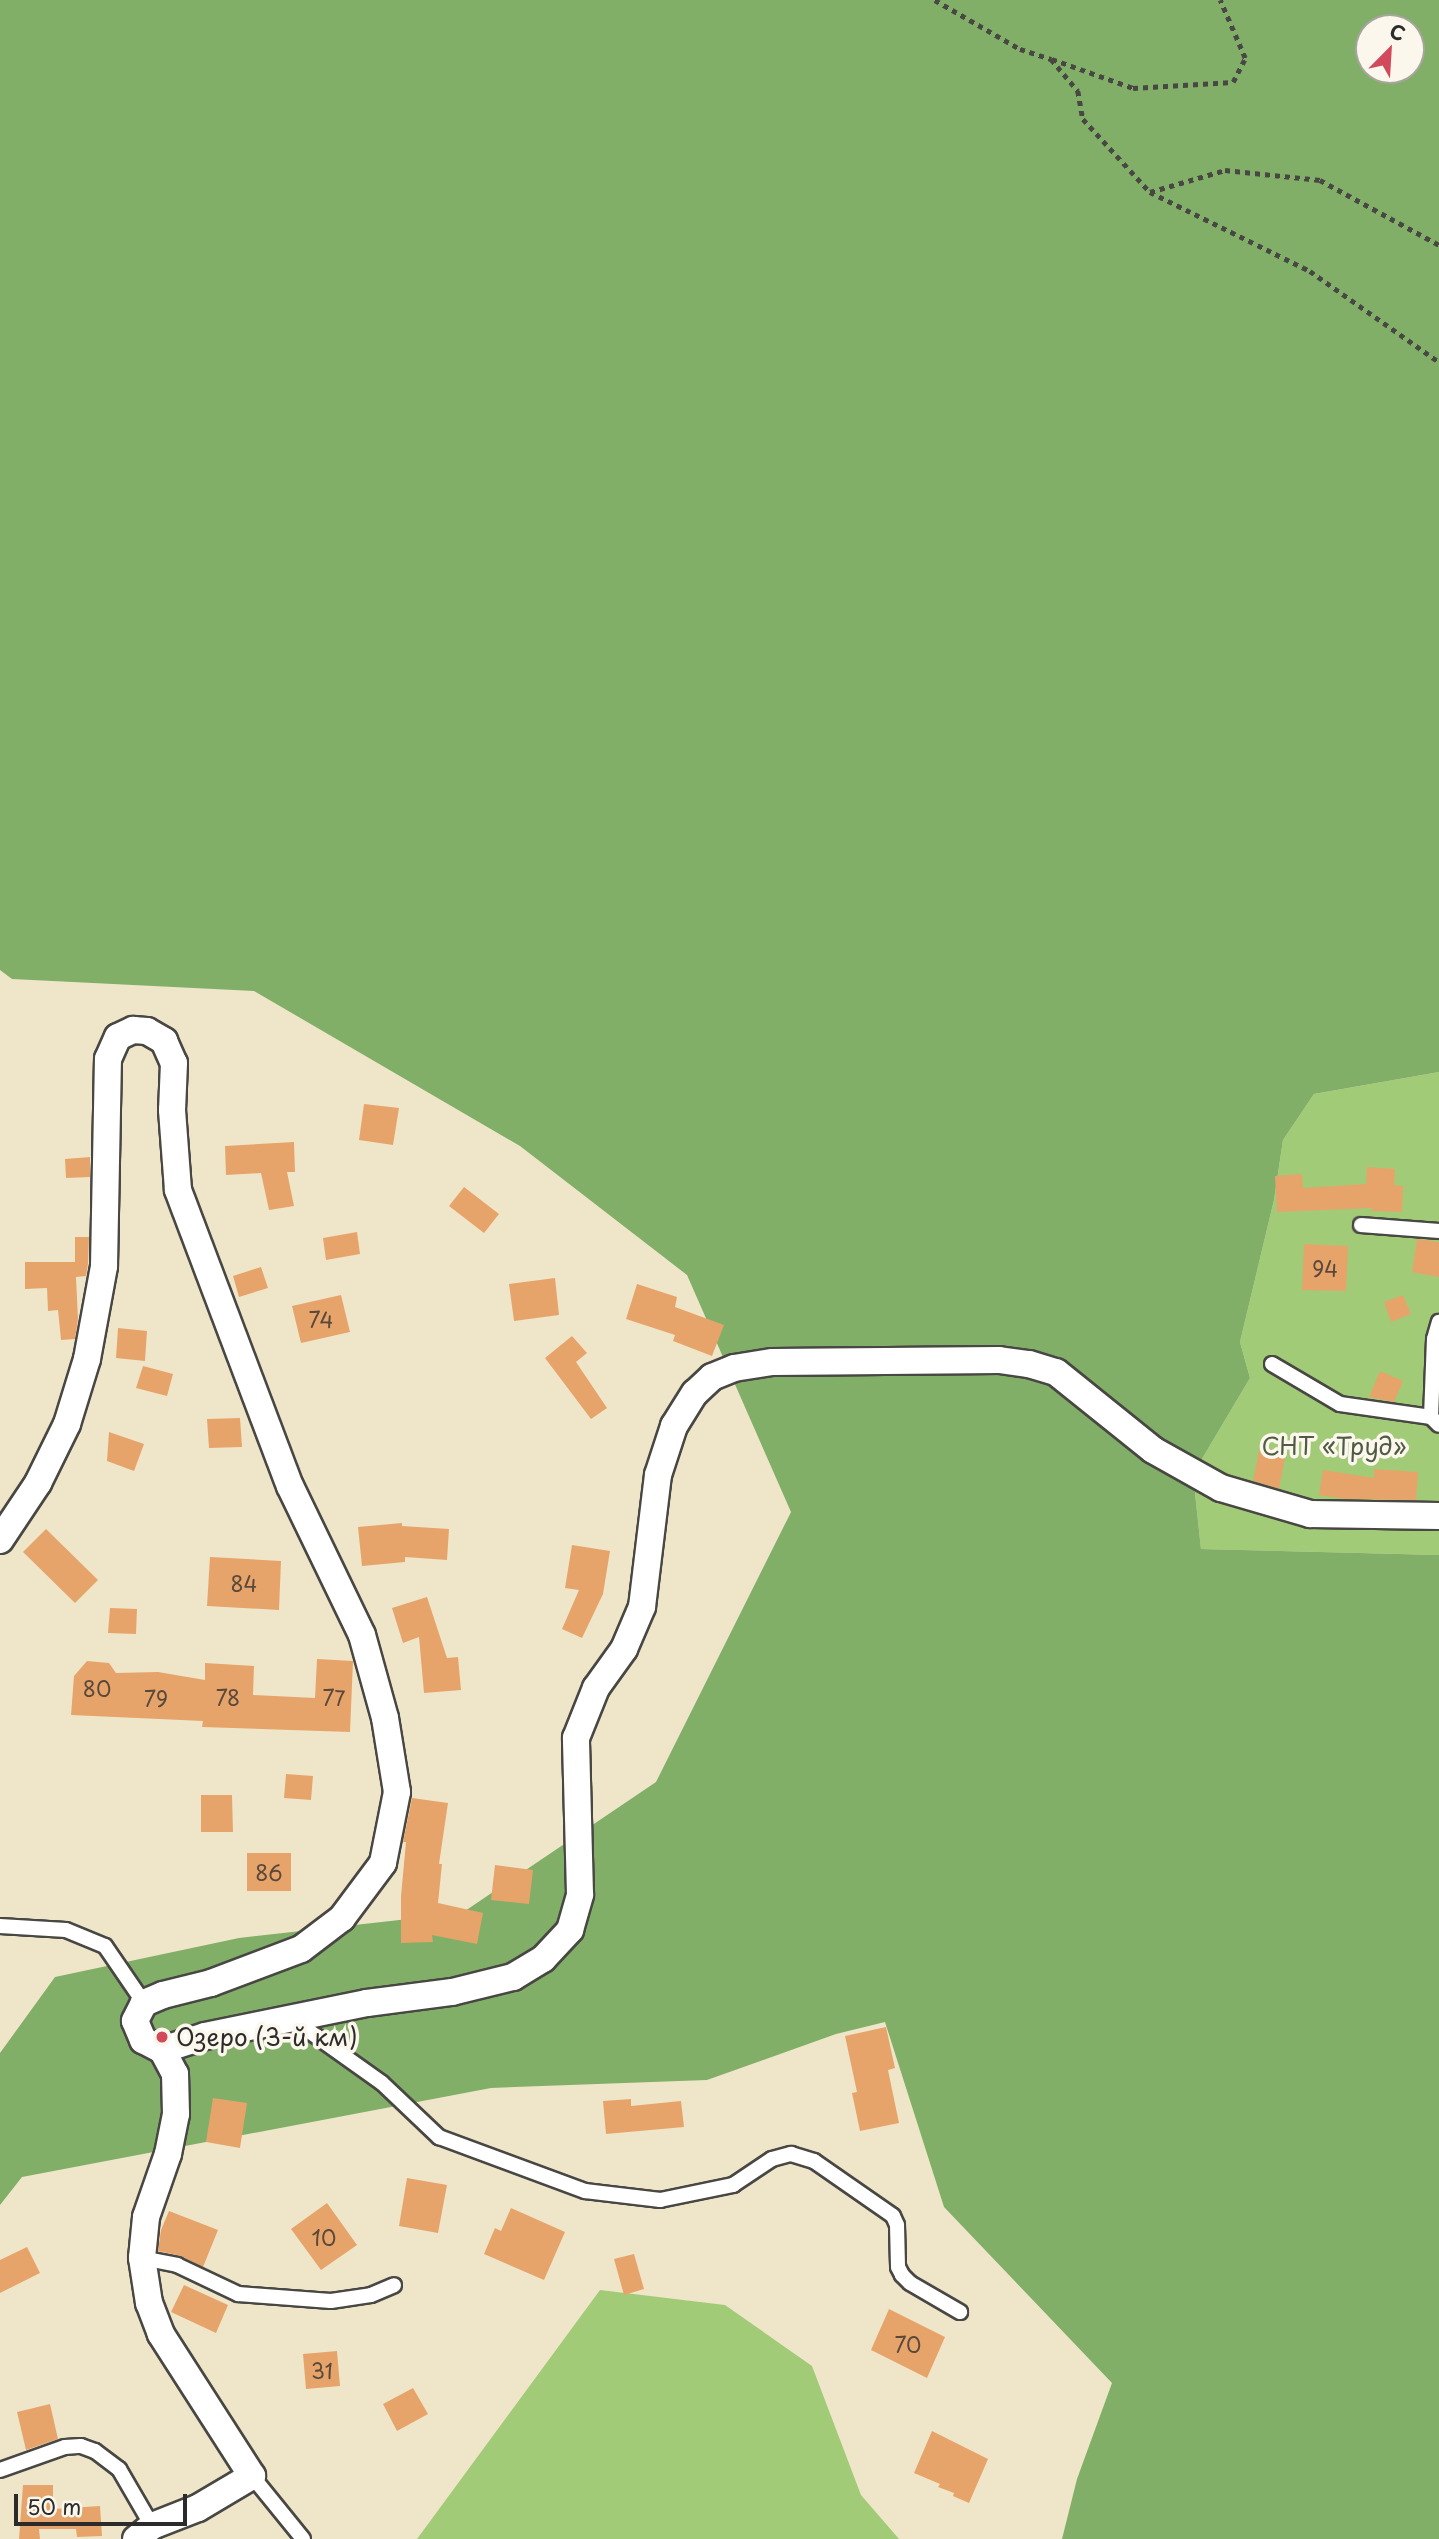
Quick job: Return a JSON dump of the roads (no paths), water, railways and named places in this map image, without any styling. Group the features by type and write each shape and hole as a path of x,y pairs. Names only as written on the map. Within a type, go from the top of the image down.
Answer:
{"street":[{"path":"0,1540 38,1483 67,1424 87,1359 104,1266 108,1059 118,1037 133,1030 147,1031 164,1041 174,1063 172,1110 178,1189 289,1486 362,1635 385,1718 397,1792 383,1863 342,1918 301,1949 211,1983 144,2003 135,2021 143,2040 162,2050 175,2074 176,2114 168,2154 146,2217 142,2258 149,2303 161,2333 252,2476 198,2508 144,2533"},
{"path":"162,2050 205,2036 291,2018 367,2003 452,1992 513,1977 543,1959 569,1930 580,1894 576,1738 596,1688 624,1649 642,1607 658,1475 674,1426 695,1393 712,1377 734,1368 773,1362 999,1360 1029,1364 1056,1372 1153,1450 1221,1488 1265,1504 1310,1514 1439,1516"}],"lane":[{"path":"1360,1225 1439,1231"},
{"path":"1272,1364 1340,1404 1435,1421 1434,1339 1439,1322"},
{"path":"0,1926 66,1930 106,1946 144,2003"},
{"path":"291,2018 382,2083 439,2137 585,2192 660,2200 733,2185 772,2159 791,2154 814,2161 893,2216 897,2225 898,2267 902,2275 960,2312"},
{"path":"142,2258 177,2265 238,2294 331,2301 371,2295 394,2285"},
{"path":"0,2470 65,2447 81,2446 95,2451 119,2469 144,2533"},
{"path":"252,2476 303,2539"}],"place":[{"name":"Озеро (3-й км)","path":"162,2037"}],"park label":[{"name":"СНТ «Труд»","path":"1334,1446"}]}
